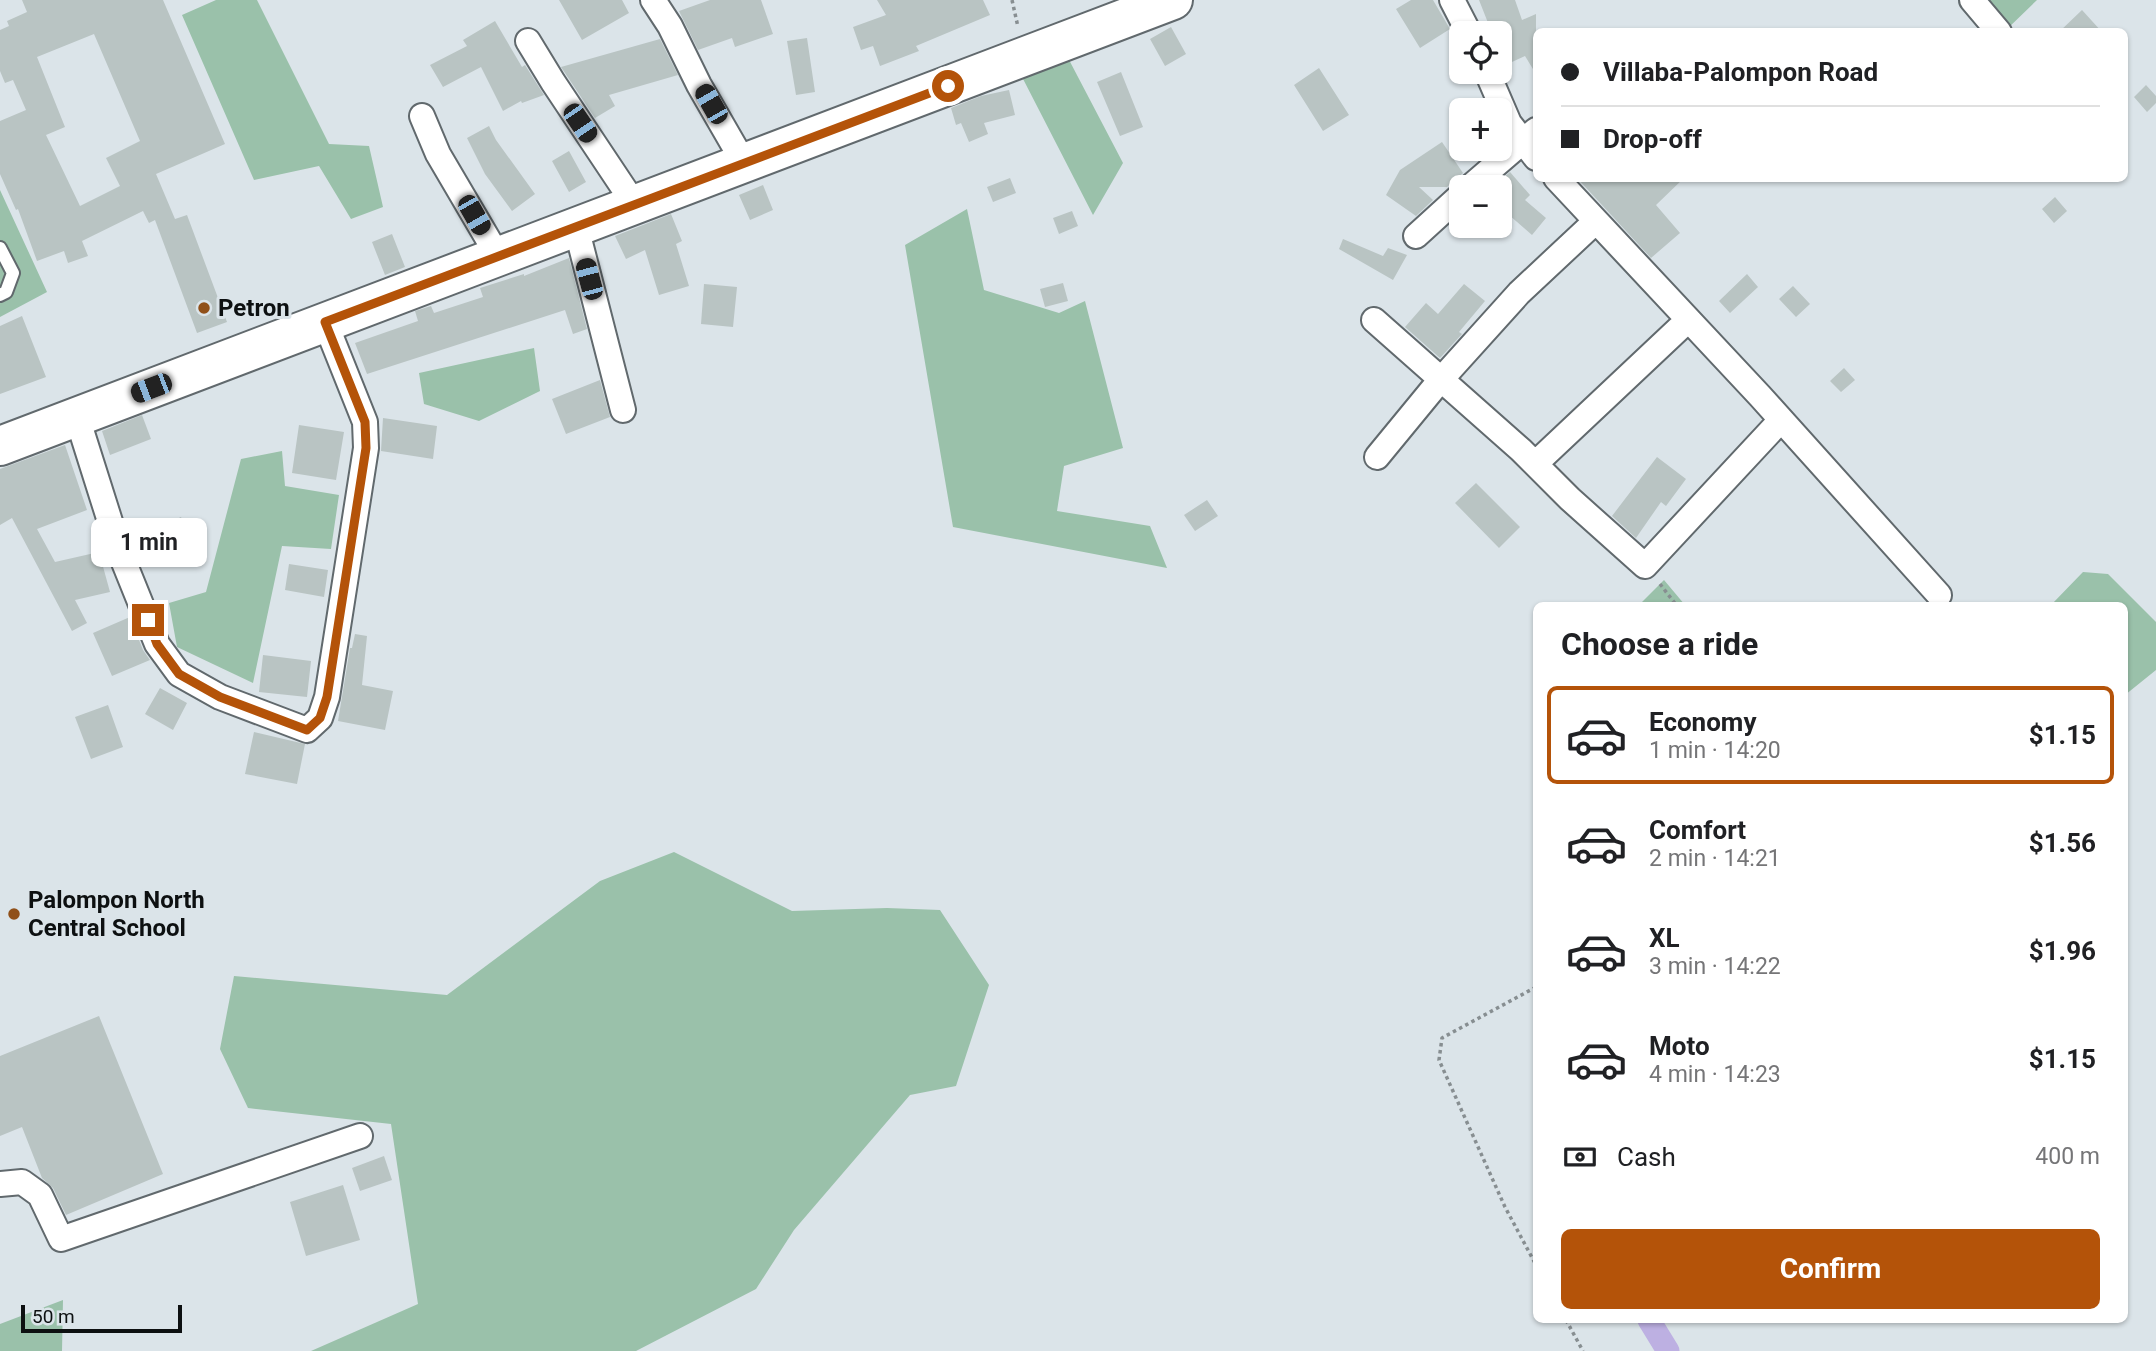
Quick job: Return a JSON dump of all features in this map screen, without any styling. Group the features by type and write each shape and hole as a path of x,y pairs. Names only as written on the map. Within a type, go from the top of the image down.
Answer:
{"main road":[{"path":"0,446 1173,0"}],"street":[{"path":"653,0 670,26 699,85 744,163"},
{"path":"1452,0 1463,21"},
{"path":"1972,0 1996,28"},
{"path":"528,41 635,205"},
{"path":"1487,175 1532,143 1509,122 1492,84"},
{"path":"422,116 438,154 498,256"},
{"path":"1560,182 1939,595"},
{"path":"1416,236 1449,206"},
{"path":"1377,457 1519,293 1596,221"},
{"path":"576,227 623,410"},
{"path":"1374,320 1645,566 1781,420"},
{"path":"1535,464 1688,320"},
{"path":"77,416 119,550 157,644 179,674 220,697 307,730 320,718 327,697 366,448 365,422 325,322"},
{"path":"0,1184 22,1182 40,1195 61,1239 360,1136"}],"lane":[{"path":"0,248 13,273 6,292 0,295"}],"path":[{"path":"1645,566 1673,602"},
{"path":"1533,988 1443,1038 1439,1059 1505,1207 1533,1259"},
{"path":"1568,1323 1583,1351"}],"green space":[{"path":"216,0 257,0 329,144 369,146 383,207 351,219 319,166 254,180 182,15"},
{"path":"1964,0 2037,0 2008,28 1999,28"},
{"path":"1067,56 1123,163 1093,215 1021,75"},
{"path":"0,190 47,292 0,317"},
{"path":"967,209 984,290 1059,313 1085,301 1123,448 1064,466 1057,511 1150,526 1167,568 953,527 905,245"},
{"path":"534,348 540,391 479,421 424,404 419,373"},
{"path":"282,451 285,486 339,495 331,549 282,546 253,683 177,647 169,603 206,592 241,459"},
{"path":"2083,572 2108,574 2156,622 2156,670 2128,693 2128,602 2054,602"},
{"path":"1664,580 1682,602 1642,602"},
{"path":"674,852 792,911 887,908 940,910 989,985 956,1086 910,1095 794,1230 756,1289 636,1351 311,1351 418,1304 391,1124 248,1108 220,1049 234,976 447,995 600,881"},
{"path":"63,1300 62,1351 0,1351 0,1324"}],"building":[{"path":"22,0 163,0 225,144 156,174 175,219 187,215 227,322 197,333 155,220 149,223 143,211 82,241 88,256 68,263 64,251 37,261 18,209 16,210 0,174 0,121 26,110 13,80 5,83 0,71 0,30 9,26 7,21 27,12","holes":["94,34 140,141 106,158 120,186 80,206 46,135 65,127 37,57"]},
{"path":"559,0 622,0 629,13 582,40"},
{"path":"710,0 761,0 773,34 735,47 732,38 698,50 679,11"},
{"path":"877,0 983,0 990,15 916,46 919,51 880,66 873,46 861,50 853,27 886,15"},
{"path":"1411,0 1433,0 1449,30 1420,48 1396,9"},
{"path":"1479,0 1515,0 1522,20 1536,14 1536,28 1533,28 1533,69 1525,56 1512,62 1512,21 1487,21"},
{"path":"2082,10 2098,28 2063,28"},
{"path":"495,21 522,67 525,65 544,95 522,103 521,101 503,111 481,67 443,87 430,65 467,46 463,40"},
{"path":"1171,27 1186,54 1165,66 1150,39"},
{"path":"807,38 815,92 796,95 787,41"},
{"path":"660,39 678,75 609,95 615,106 595,118 561,67"},
{"path":"1319,68 1349,115 1323,131 1294,85"},
{"path":"1121,72 1143,127 1120,136 1097,82"},
{"path":"2146,85 2156,96 2156,103 2147,112 2134,97"},
{"path":"1009,90 1015,115 984,123 988,134 969,142 961,123 956,125 951,108 981,96"},
{"path":"489,126 535,194 512,211 485,174 467,138"},
{"path":"1442,142 1449,152 1449,161 1455,161 1463,173 1449,175 1447,187 1419,187 1433,200 1416,216 1386,195 1400,170"},
{"path":"569,151 586,182 569,192 552,161"},
{"path":"1510,172 1530,195 1525,200 1546,218 1532,235 1512,218 1512,175 1506,175"},
{"path":"1010,178 1016,193 993,202 987,187"},
{"path":"1581,182 1680,182 1656,205 1680,233 1651,258"},
{"path":"763,185 773,210 750,220 739,195"},
{"path":"2055,197 2067,211 2054,223 2042,209"},
{"path":"1072,211 1078,226 1059,234 1053,218"},
{"path":"671,214 682,241 676,244 689,286 659,295 645,250 626,259 615,236"},
{"path":"392,234 405,267 385,275 372,242"},
{"path":"1343,239 1383,256 1388,248 1407,255 1393,280 1339,249"},
{"path":"569,258 587,329 573,334 565,310 367,374 355,343 418,321 415,311 431,306 434,313 483,297 480,288 524,276"},
{"path":"1747,274 1758,287 1730,313 1719,301"},
{"path":"1063,283 1068,301 1045,307 1040,289"},
{"path":"704,284 737,287 733,327 701,324"},
{"path":"1464,284 1485,301 1459,332 1462,334 1440,358 1405,327 1426,303 1438,314"},
{"path":"1793,286 1810,304 1796,317 1779,299"},
{"path":"22,316 46,377 0,394 0,326"},
{"path":"1844,368 1855,380 1841,392 1830,381"},
{"path":"600,380 610,417 566,434 552,399"},
{"path":"142,415 151,439 110,455 102,431"},
{"path":"383,418 437,426 433,459 381,451"},
{"path":"299,425 344,432 336,480 292,473"},
{"path":"65,445 87,510 37,529 55,562 99,552 110,592 75,600 87,623 72,631 12,518 0,525 0,469"},
{"path":"1657,457 1686,479 1666,506 1661,502 1636,538 1612,516"},
{"path":"1476,483 1520,527 1499,548 1455,503"},
{"path":"1207,500 1218,516 1195,531 1184,515"},
{"path":"181,517 192,544 151,562 139,536"},
{"path":"289,564 328,570 324,597 285,590"},
{"path":"130,617 143,650 150,660 112,676 93,633"},
{"path":"355,634 367,636 362,685 393,691 385,730 338,721 350,648"},
{"path":"263,655 311,661 307,697 259,692"},
{"path":"160,688 187,703 173,730 145,714"},
{"path":"108,705 123,747 91,759 75,717"},
{"path":"254,732 305,744 297,784 245,774"},
{"path":"99,1016 163,1174 66,1215 53,1188 42,1178 22,1127 0,1136 0,1056"},
{"path":"384,1156 392,1180 360,1191 352,1168"},
{"path":"343,1185 360,1240 306,1256 290,1202"}],"waterway":[{"path":"1651,1323 1668,1351"}],"place":[{"name":"Petron","path":"204,308"},
{"name":"Palompon North Central School","path":"14,914"}],"route":[{"path":"148,620 157,644 179,674 220,697 307,730 320,718 327,697 366,448 365,422 325,322 948,86"}]}
